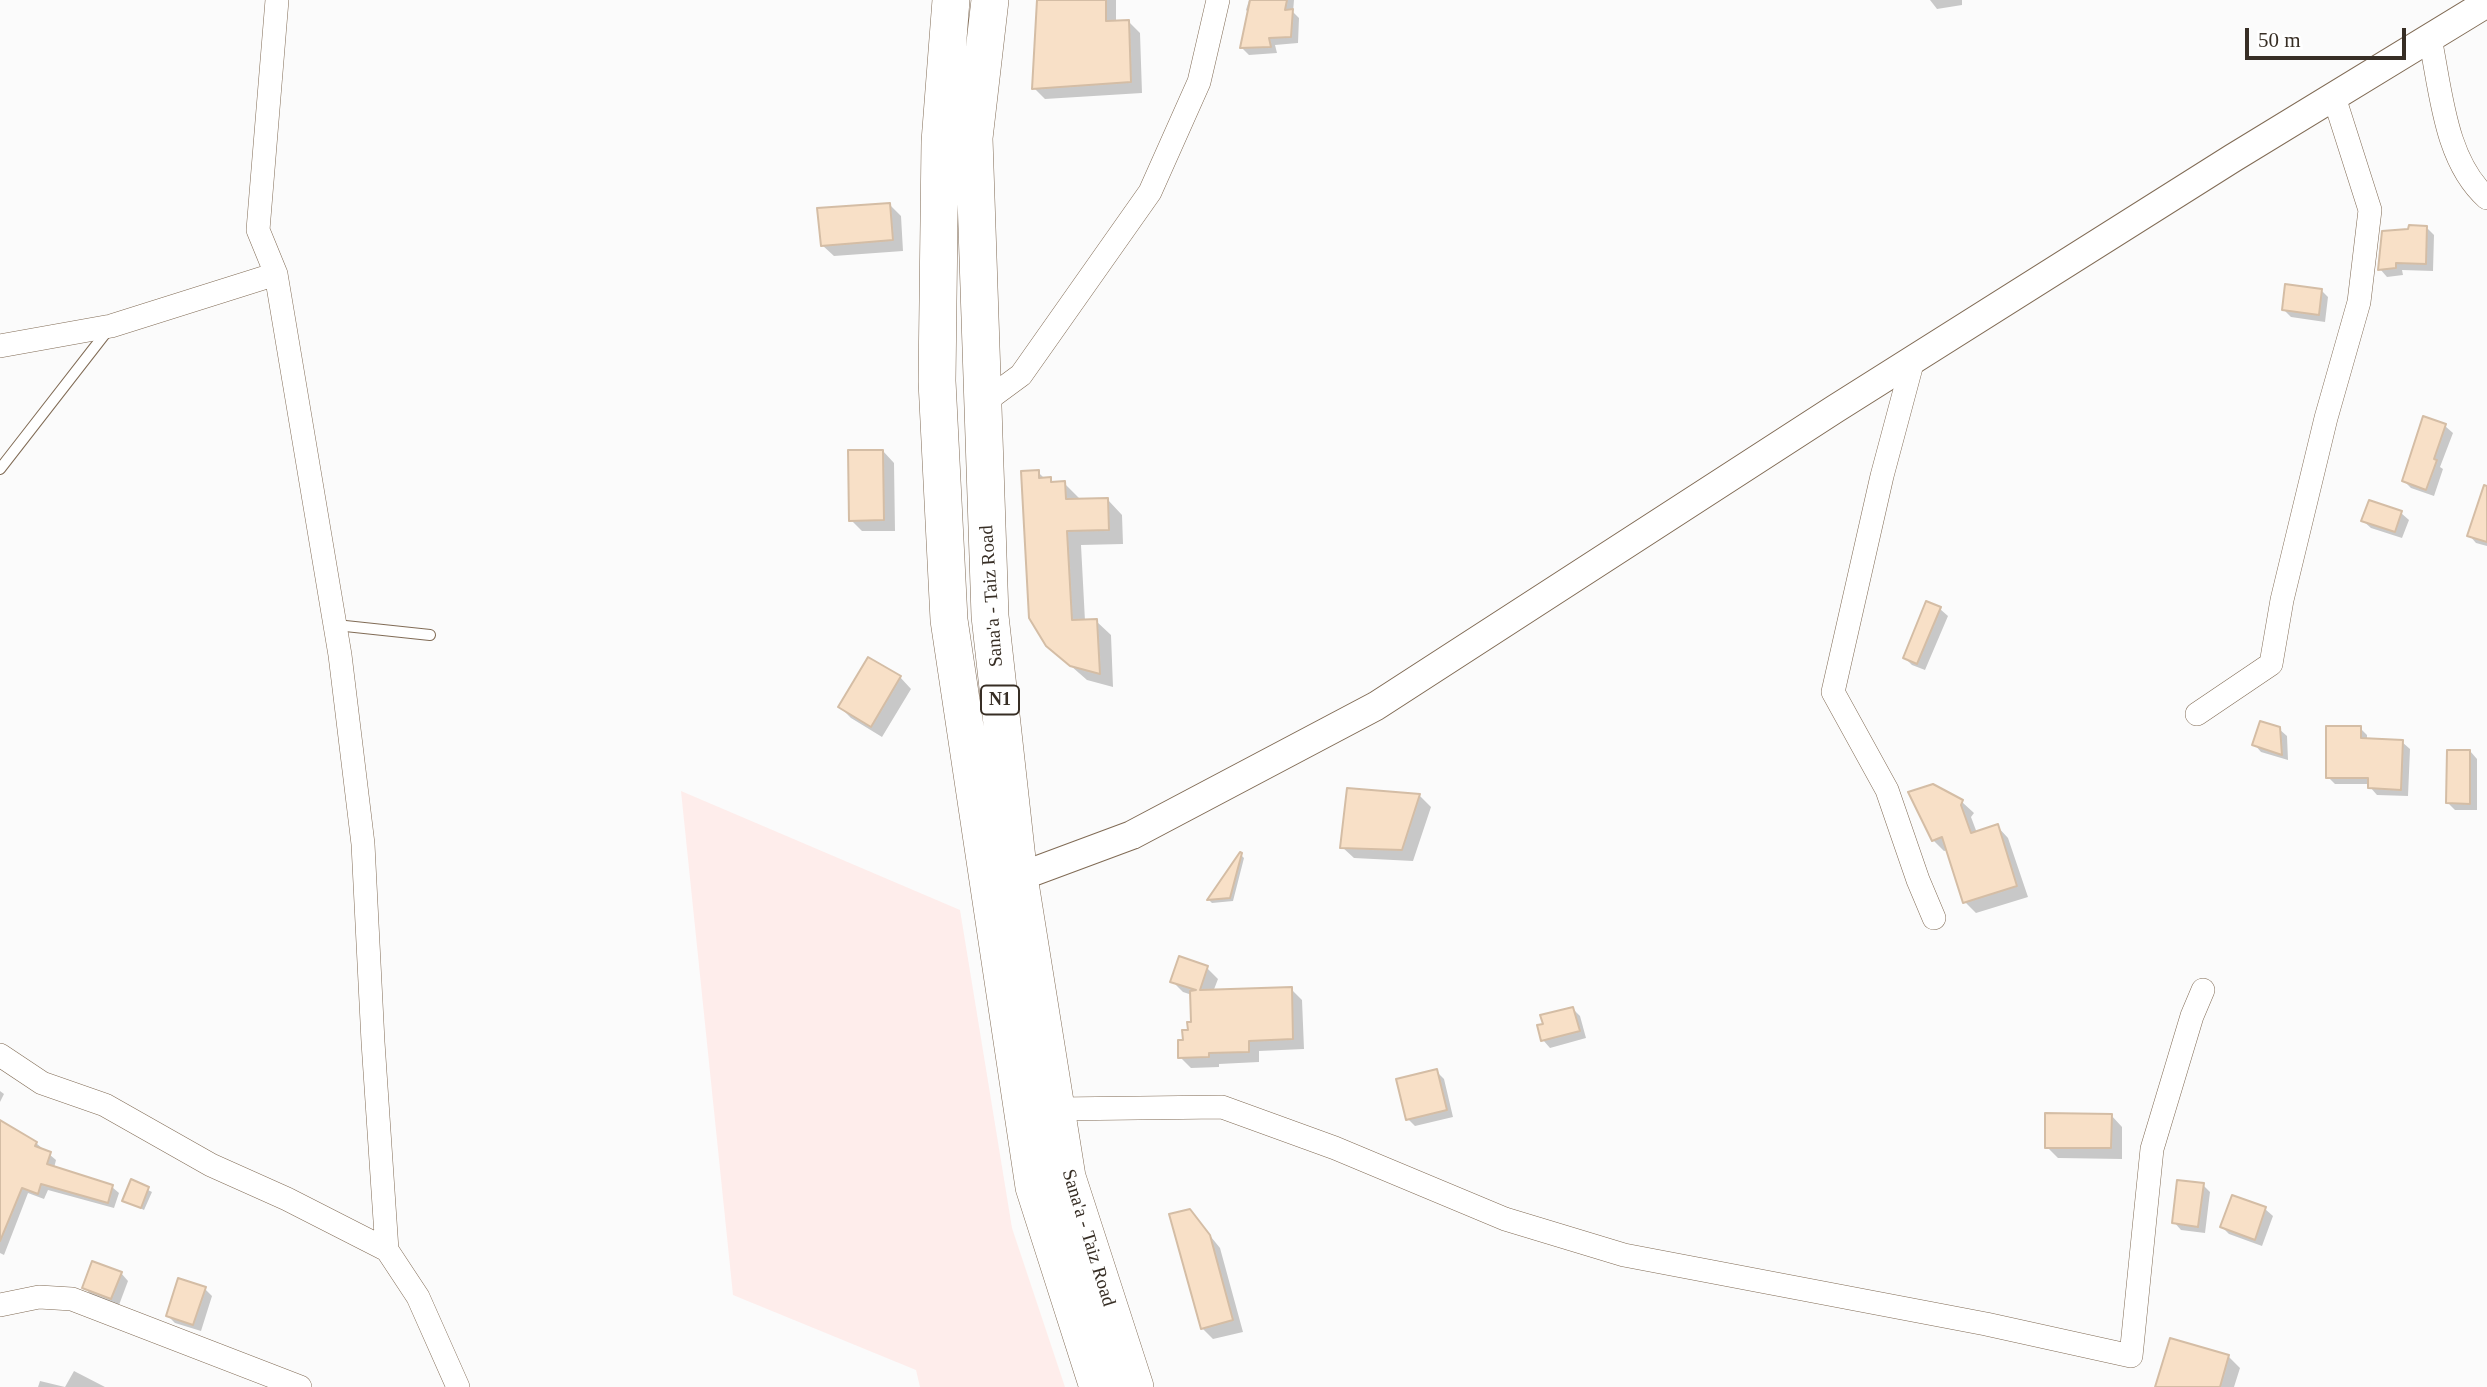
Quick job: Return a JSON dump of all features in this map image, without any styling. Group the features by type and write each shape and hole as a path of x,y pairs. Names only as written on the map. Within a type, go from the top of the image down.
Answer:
{"highway":[{"name":"Sana'a - Taiz Road","path":"951,0 940,142 937,381 948,620 1034,1187 1098,1387"},
{"name":"Sana'a - Taiz Road","path":"990,0 974,138 990,616 1019,877 1067,1177 1135,1387"}],"street":[{"path":"277,0 258,230 276,274 335,625 363,844 387,1250 418,1297 458,1387"},
{"path":"983,403 1021,375 1150,192 1199,82 1218,0"},
{"path":"1019,877 1132,835 1376,706 1913,360 2487,3"},
{"path":"2430,38 2455,151 2468,177 2487,198"},
{"path":"2197,714 2271,664 2294,548 2326,418 2359,302 2370,210 2334,97"},
{"path":"0,346 111,326 276,274"},
{"path":"1913,360 1882,476 1833,692 1887,790 1934,918"},
{"path":"1056,1110 1222,1107 1335,1148 1505,1219 1624,1255 1986,1324 2131,1356 2152,1149 2192,1016 2203,990"},
{"path":"0,1055 42,1083 105,1105 211,1165 287,1199 387,1250"},
{"path":"0,1305 39,1297 72,1299 300,1387"}],"lane":[{"path":"0,469 111,326"},
{"path":"335,625 430,635"}],"shaded area":[{"path":"681,791 960,910 1012,1228 1065,1387 920,1387 916,1370 733,1295"}],"building":[{"path":"1037,0 1106,0 1106,21 1129,20 1131,82 1032,89"},
{"path":"1250,0 1287,0 1285,10 1293,9 1291,37 1269,38 1271,47 1240,48"},
{"path":"890,203 893,240 821,246 817,208"},
{"path":"2409,225 2427,226 2426,264 2396,263 2396,268 2378,270 2382,231 2408,229"},
{"path":"2285,284 2322,289 2319,315 2282,310"},
{"path":"2423,416 2446,424 2426,490 2402,481"},
{"path":"848,450 883,450 884,520 849,521"},
{"path":"1039,470 1039,478 1051,477 1051,482 1065,481 1066,499 1108,498 1109,530 1067,531 1072,620 1097,619 1100,674 1070,666 1046,646 1029,618 1021,471"},
{"path":"2484,485 2487,486 2487,542 2467,536"},
{"path":"2369,500 2402,511 2395,532 2361,521"},
{"path":"1926,601 1941,607 1917,664 1903,658"},
{"path":"868,657 901,676 871,727 838,707"},
{"path":"2260,721 2280,727 2282,755 2252,745"},
{"path":"2326,726 2361,726 2361,738 2403,740 2401,790 2368,788 2368,778 2326,778"},
{"path":"2447,750 2470,750 2470,804 2446,803"},
{"path":"1933,784 1963,800 1961,805 1971,833 1998,824 2017,886 1963,903 1942,837 1932,841 1908,792"},
{"path":"1347,788 1420,794 1402,850 1340,848"},
{"path":"1240,852 1242,853 1230,898 1207,900"},
{"path":"1179,956 1208,966 1200,990 1292,987 1293,1039 1249,1041 1249,1052 1209,1053 1209,1057 1178,1058 1178,1040 1183,1040 1182,1030 1188,1030 1187,1022 1191,1022 1190,991 1196,990 1170,982"},
{"path":"1573,1007 1580,1031 1541,1041 1537,1025 1543,1024 1540,1015"},
{"path":"1437,1069 1447,1110 1406,1120 1396,1079"},
{"path":"2045,1113 2112,1114 2111,1148 2045,1148"},
{"path":"0,1120 37,1142 35,1146 51,1152 47,1164 113,1185 108,1203 41,1184 38,1194 22,1188 0,1241"},
{"path":"131,1179 149,1187 141,1208 122,1201"},
{"path":"2177,1180 2204,1183 2198,1227 2172,1223"},
{"path":"2232,1195 2266,1207 2255,1240 2220,1227"},
{"path":"1190,1209 1210,1235 1233,1320 1201,1329 1169,1214"},
{"path":"92,1261 122,1272 111,1299 82,1288"},
{"path":"178,1278 206,1287 193,1325 166,1316"},
{"path":"2170,1338 2229,1355 2220,1387 2155,1387"}]}
